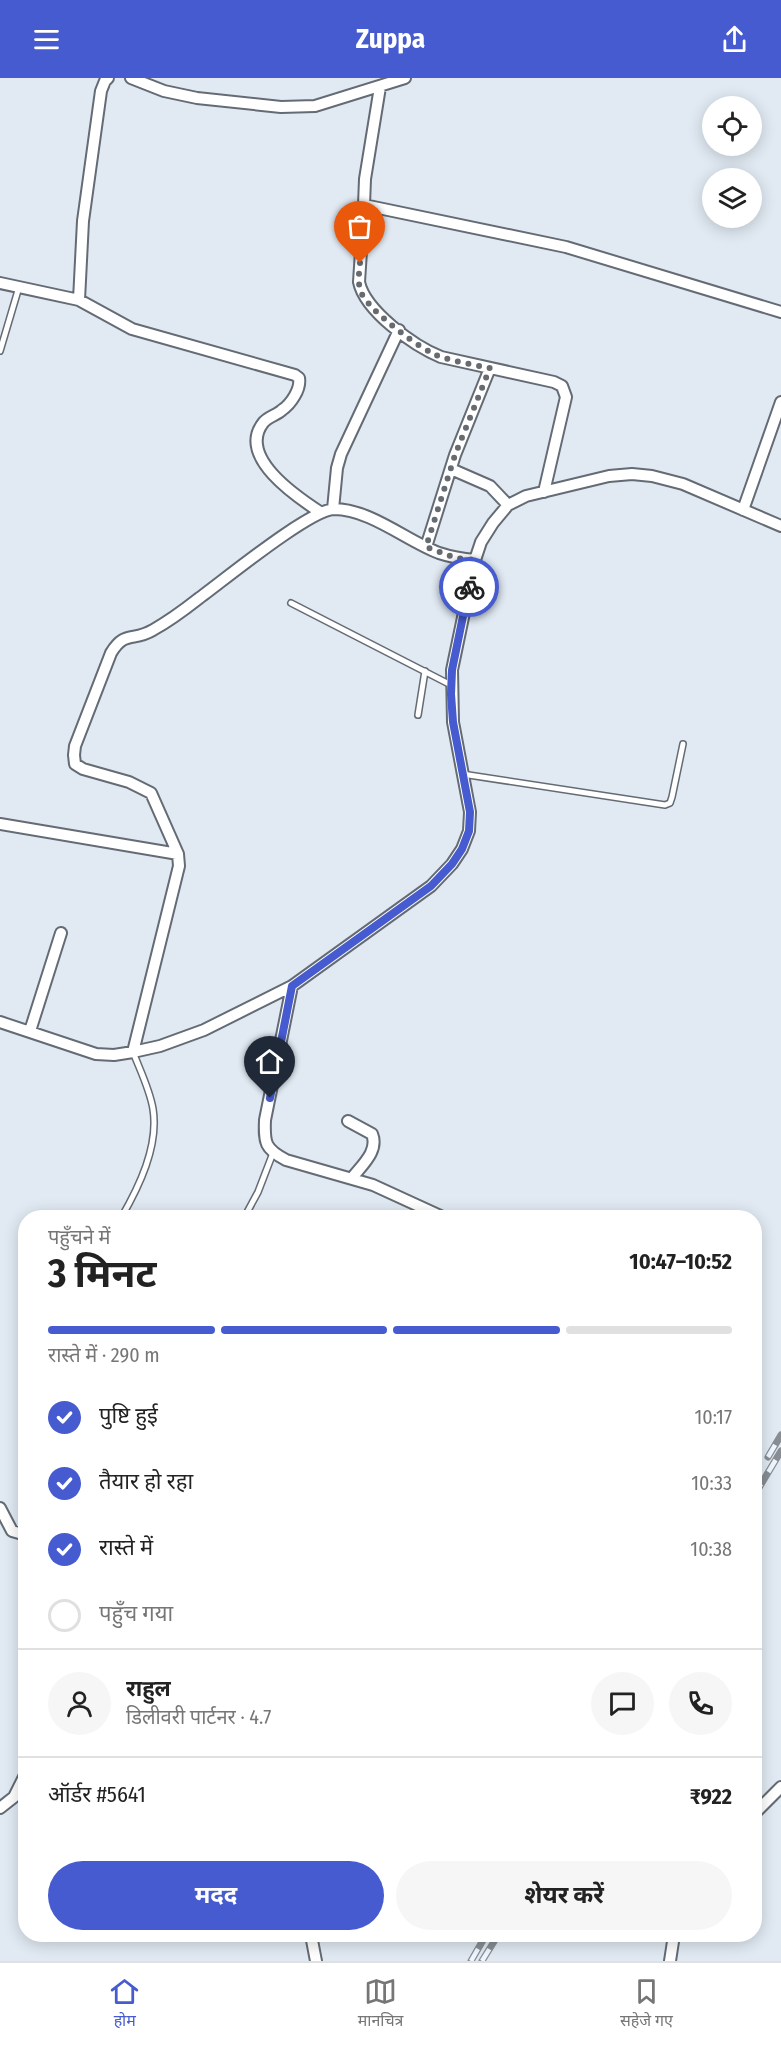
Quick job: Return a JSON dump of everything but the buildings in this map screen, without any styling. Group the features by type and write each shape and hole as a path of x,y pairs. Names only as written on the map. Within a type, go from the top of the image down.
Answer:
{"street":[{"path":"79,300 82,221 101,91 108,78"},
{"path":"131,78 164,91 197,98 281,107 315,105 405,78"},
{"path":"380,87 365,179 359,282 361,293 375,310 433,354 554,382 562,386 566,397 544,492"},
{"path":"364,205 566,248 781,312"},
{"path":"0,283 79,300 132,329 295,375 299,378 299,387 289,405 264,422 259,431 257,450 261,458 294,496 320,512"},
{"path":"333,509 337,468 341,454 399,330"},
{"path":"426,547 451,469 490,368"},
{"path":"743,510 781,402"},
{"path":"451,469 490,486 508,505"},
{"path":"0,1022 96,1054 133,1052 160,1046 204,1030 292,986 431,886 452,864 462,849 469,831 470,812 453,722 452,670 475,560 481,542 508,505 526,496 609,476 632,474 652,476 683,484 781,526"},
{"path":"133,1052 177,878 178,854 151,793 129,782 83,769 75,764 75,746 111,653 123,638 135,637 154,630 271,544 320,512 333,509 348,511 368,518 426,547 456,558 475,560"},
{"path":"0,824 178,854"},
{"path":"30,1031 61,933"},
{"path":"292,986 266,1120 267,1146 273,1153 286,1160 373,1185 428,1210"},
{"path":"348,1121 372,1134 375,1140 374,1149 352,1178"},
{"path":"0,1508 12,1531 18,1533"},
{"path":"762,1806 781,1786"},
{"path":"0,1808 14,1797 18,1789"},
{"path":"312,1942 316,1961"},
{"path":"670,1961 673,1942"}],"lane":[{"path":"0,351 19,287"},
{"path":"291,603 451,685"},
{"path":"418,715 425,671"},
{"path":"462,774 665,805 670,803 672,797 682,744"},
{"path":"125,1210 141,1181 154,1123 151,1097 133,1052"},
{"path":"248,1210 273,1153"}],"railway":[{"path":"768,1457 781,1435"},
{"path":"762,1483 781,1451"},
{"path":"471,1961 482,1942"},
{"path":"482,1961 494,1942"}],"way so far":[{"path":"360,263 361,293 375,310 399,330 425,350 441,357 490,368 455,455 426,547 456,558 475,560 469,587"}],"route":[{"path":"270,1098 292,986 431,886 452,864 462,849 469,831 470,812 453,722 451,694 452,670 469,587"}]}
